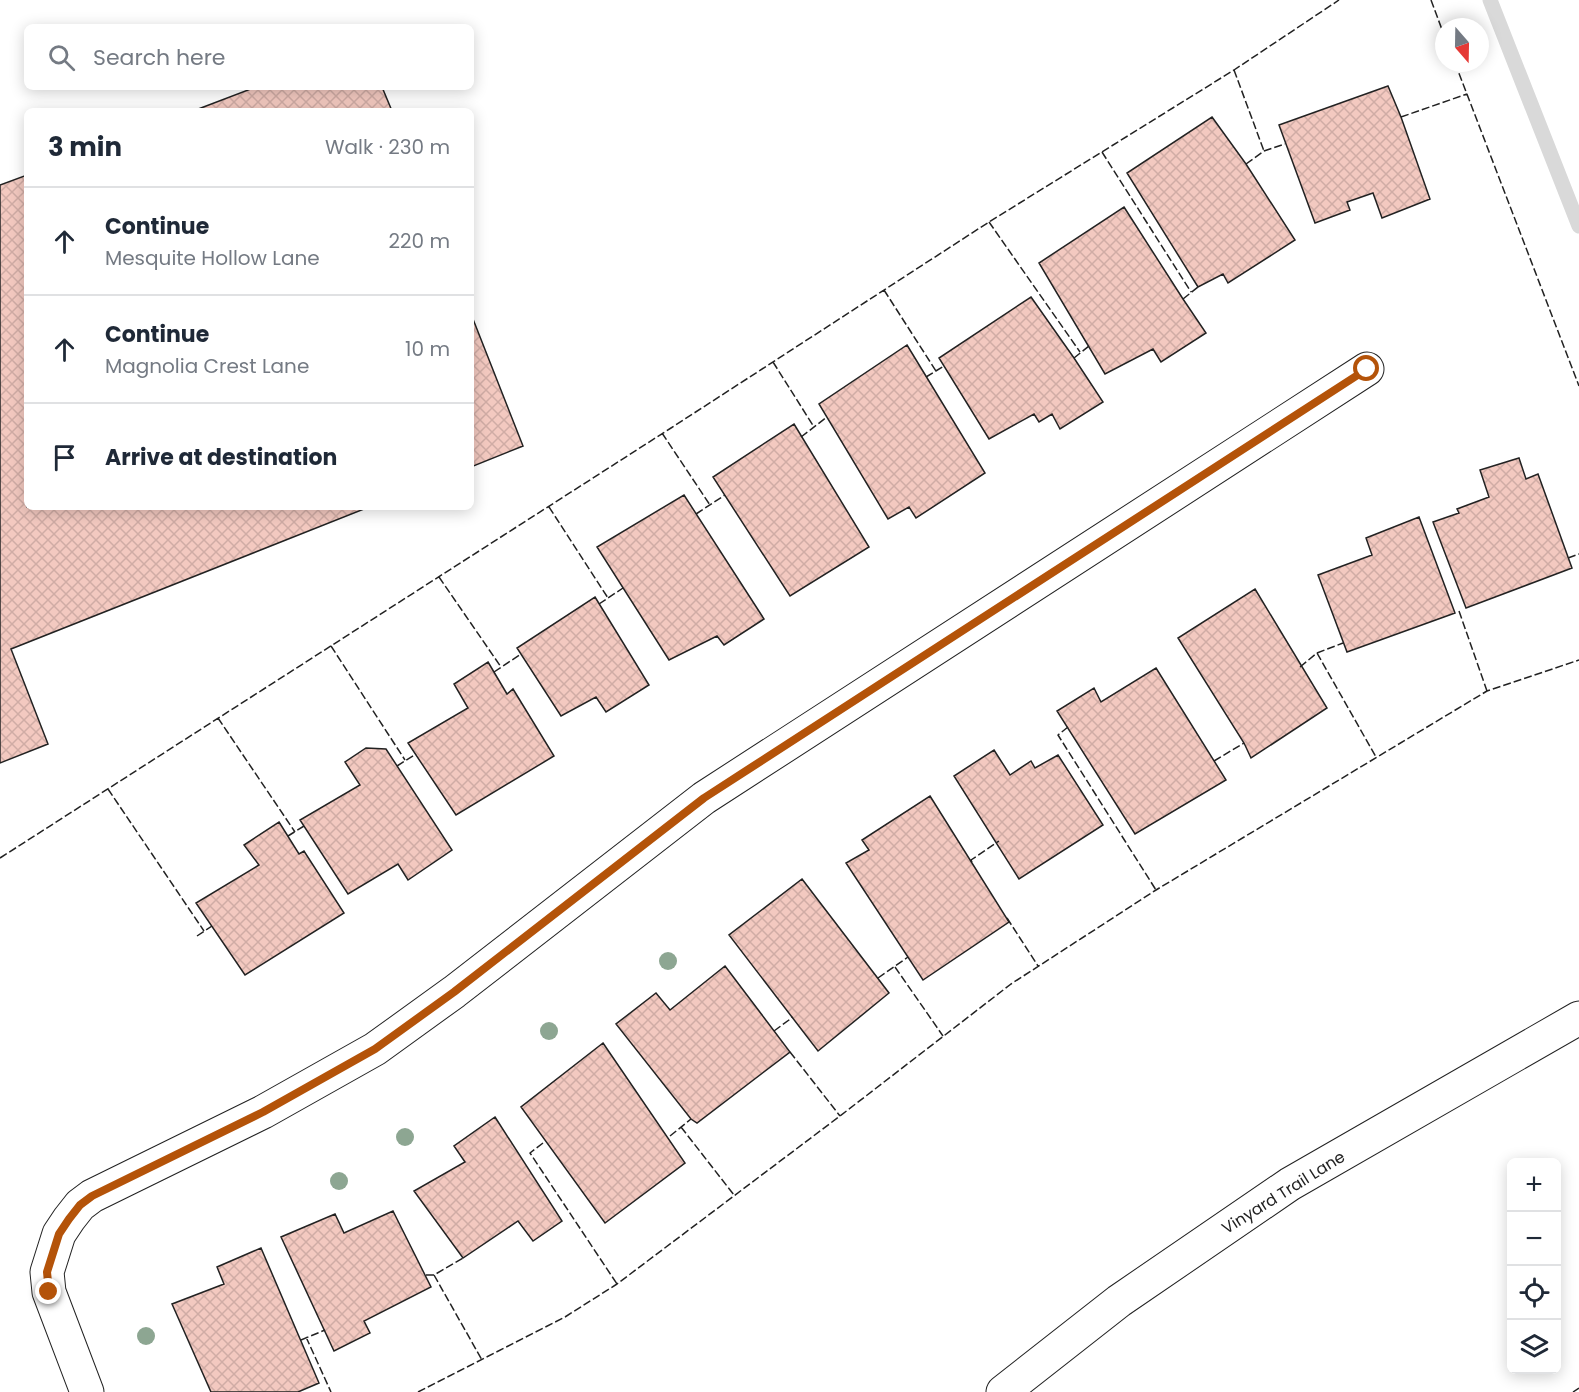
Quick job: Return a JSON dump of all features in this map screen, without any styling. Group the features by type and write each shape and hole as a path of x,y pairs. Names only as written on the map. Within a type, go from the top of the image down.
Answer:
{"street":[{"path":"87,1392 49,1292 47,1272 59,1234 80,1205 92,1196 263,1112 375,1049 454,992 704,798 1367,369"},
{"name":"Vinyard Trail Lane","path":"1003,1392 1119,1301 1290,1184 1579,1018"}],"building":[{"path":"1388,86 1430,199 1382,218 1373,193 1347,202 1350,210 1315,223 1279,125"},
{"path":"248,90 383,90 391,108 201,108"},
{"path":"1212,117 1246,164 1295,240 1228,283 1223,274 1198,287 1127,173"},
{"path":"24,176 24,510 361,510 11,649 48,744 0,763 0,185"},
{"path":"1124,207 1206,333 1161,362 1153,349 1105,374 1039,263"},
{"path":"1031,297 1103,402 1060,429 1052,414 1039,422 1034,414 989,439 939,358"},
{"path":"474,322 523,446 474,466"},
{"path":"907,345 985,473 916,518 909,507 888,519 819,404"},
{"path":"794,424 869,547 790,596 713,477"},
{"path":"1519,458 1526,479 1538,474 1572,568 1466,608 1433,522 1459,513 1457,509 1489,497 1480,470"},
{"path":"684,495 764,619 724,645 717,636 669,660 597,547"},
{"path":"1419,517 1455,613 1347,652 1318,575 1372,555 1366,538"},
{"path":"1255,589 1327,708 1251,758 1244,743 1178,638"},
{"path":"595,597 649,685 606,712 596,697 561,716 517,648"},
{"path":"488,662 507,694 513,689 554,756 456,815 408,743 468,708 454,684"},
{"path":"1156,668 1226,780 1135,834 1057,711 1094,688 1101,702"},
{"path":"366,748 386,749 452,850 408,880 398,864 348,894 300,820 360,785 345,762"},
{"path":"994,750 1010,775 1031,761 1035,768 1058,755 1103,825 1019,879 954,776"},
{"path":"930,796 1009,922 923,980 846,863 869,850 862,840"},
{"path":"279,822 299,854 304,851 344,913 245,975 196,903 259,865 244,845"},
{"path":"802,879 889,993 818,1051 729,935"},
{"path":"725,966 790,1052 697,1123 691,1119 616,1024 656,993 670,1010"},
{"path":"603,1043 685,1163 605,1223 521,1107"},
{"path":"495,1117 562,1221 533,1241 518,1221 463,1258 414,1191 465,1162 454,1146"},
{"path":"393,1211 431,1287 364,1321 370,1333 334,1351 281,1237 335,1214 344,1233"},
{"path":"261,1248 319,1383 298,1392 211,1392 172,1304 224,1284 217,1267"}],"waterway":[{"path":"1490,0 1579,226"}],"fence":[{"path":"0,858 989,222 1234,70 1339,0"},
{"path":"1431,0 1438,18"},
{"path":"1234,70 1264,151"},
{"path":"1458,72 1579,386"},
{"path":"1401,117 1467,94"},
{"path":"1246,164 1264,151 1285,144"},
{"path":"1102,152 1191,292"},
{"path":"989,222 1080,352"},
{"path":"1183,299 1198,287"},
{"path":"884,290 936,371"},
{"path":"1074,358 1089,346"},
{"path":"773,362 814,427"},
{"path":"926,377 944,366"},
{"path":"801,437 827,417"},
{"path":"662,433 710,505"},
{"path":"696,514 725,495"},
{"path":"549,507 608,598"},
{"path":"1568,558 1579,554"},
{"path":"439,577 501,667"},
{"path":"599,604 623,588"},
{"path":"1459,611 1487,691"},
{"path":"1300,667 1317,653 1343,643"},
{"path":"331,646 405,760"},
{"path":"1317,653 1376,757"},
{"path":"494,672 521,654"},
{"path":"418,1392 565,1317 617,1284 1011,984 1156,890 1487,691 1579,660"},
{"path":"218,718 295,832"},
{"path":"1068,727 1058,735 1156,890"},
{"path":"1214,761 1244,743"},
{"path":"397,766 416,754"},
{"path":"108,789 204,931"},
{"path":"288,836 304,826"},
{"path":"972,862 971,860 999,841"},
{"path":"1007,918 1038,966"},
{"path":"197,936 212,926"},
{"path":"878,978 908,957"},
{"path":"895,967 943,1036"},
{"path":"774,1031 793,1017"},
{"path":"790,1052 840,1116"},
{"path":"670,1136 691,1119"},
{"path":"681,1127 734,1195"},
{"path":"543,1143 530,1153 617,1284"},
{"path":"426,1275 434,1275 463,1258"},
{"path":"434,1275 482,1360"},
{"path":"301,1340 325,1330"},
{"path":"306,1337 331,1392"},
{"path":"1573,1392 1579,1388"}],"route":[{"path":"49,1292 47,1272 59,1234 80,1205 92,1196 263,1112 375,1049 454,992 704,798 1367,369"}]}
